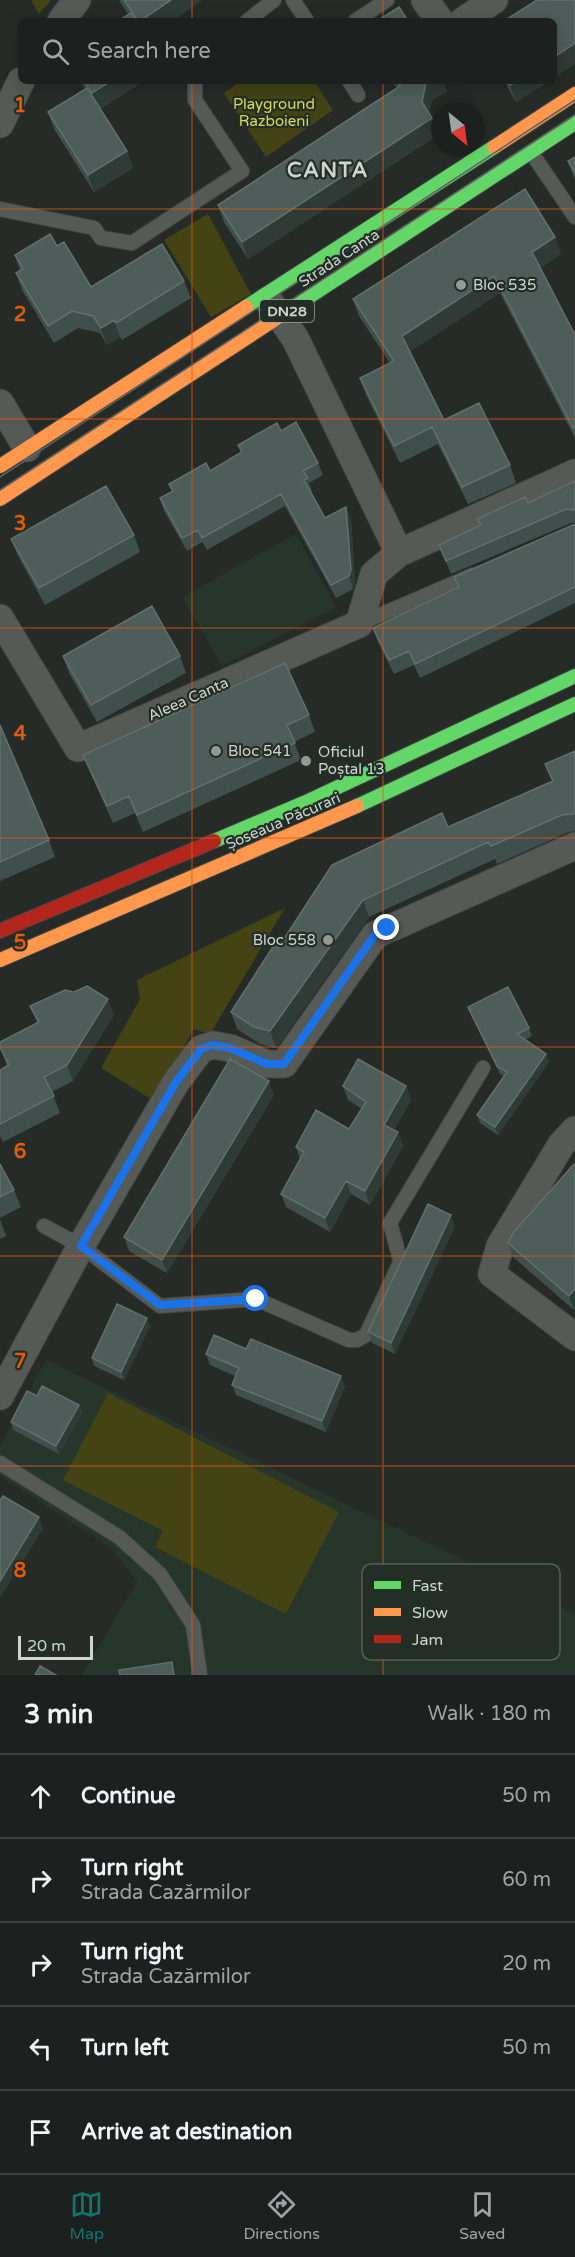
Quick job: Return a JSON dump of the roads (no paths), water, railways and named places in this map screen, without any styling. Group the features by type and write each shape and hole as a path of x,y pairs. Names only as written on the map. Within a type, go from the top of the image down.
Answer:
{"main road":[{"name":"Strada Canta","path":"0,499 517,131 575,93"},
{"name":"Strada Canta","path":"0,466 531,152 575,123"},
{"name":"Șoseaua Păcurari","path":"0,931 306,801 575,676"},
{"name":"Șoseaua Păcurari","path":"0,960 316,825 575,704"}],"street":[{"path":"63,18 77,0"},
{"path":"425,0 438,18"},
{"path":"467,18 494,0"},
{"path":"0,124 20,84"},
{"path":"272,305 295,338 399,553"},
{"path":"0,403 27,448"},
{"path":"359,624 374,574 399,553 575,473"},
{"name":"Aleea Canta","path":"0,618 78,748 359,624"},
{"path":"0,1396 81,1246 176,1082 201,1049 213,1045 230,1048 267,1064 284,1064 375,935 575,846"},
{"path":"575,1130 561,1145 500,1246 492,1274 575,1337"}],"lane":[{"path":"251,18 274,0"},
{"path":"293,0 305,18"},
{"path":"360,18 387,0"},
{"path":"0,209 94,228 101,238 132,243 242,171 195,100 195,84"},
{"path":"351,84 358,95"},
{"path":"517,131 575,217"},
{"path":"359,624 489,568"},
{"path":"44,1226 81,1246 160,1305 256,1299 349,1340 357,1340 366,1335 399,1265 400,1259 390,1223 483,1068"},
{"path":"0,1463 119,1537 160,1574 194,1625 200,1675"}],"tram line":[{"path":"0,477 575,100"},
{"path":"0,490 575,115"}],"place":[{"name":"Bloc 535","path":"461,285"},
{"name":"Bloc 541","path":"216,751"},
{"name":"Oficiul Poștal 13","path":"306,761"},
{"name":"Bloc 558","path":"328,940"}],"district":[{"name":"CANTA","path":"328,170"}],"park label":[{"name":"Playground Razboieni","path":"274,112"}]}
